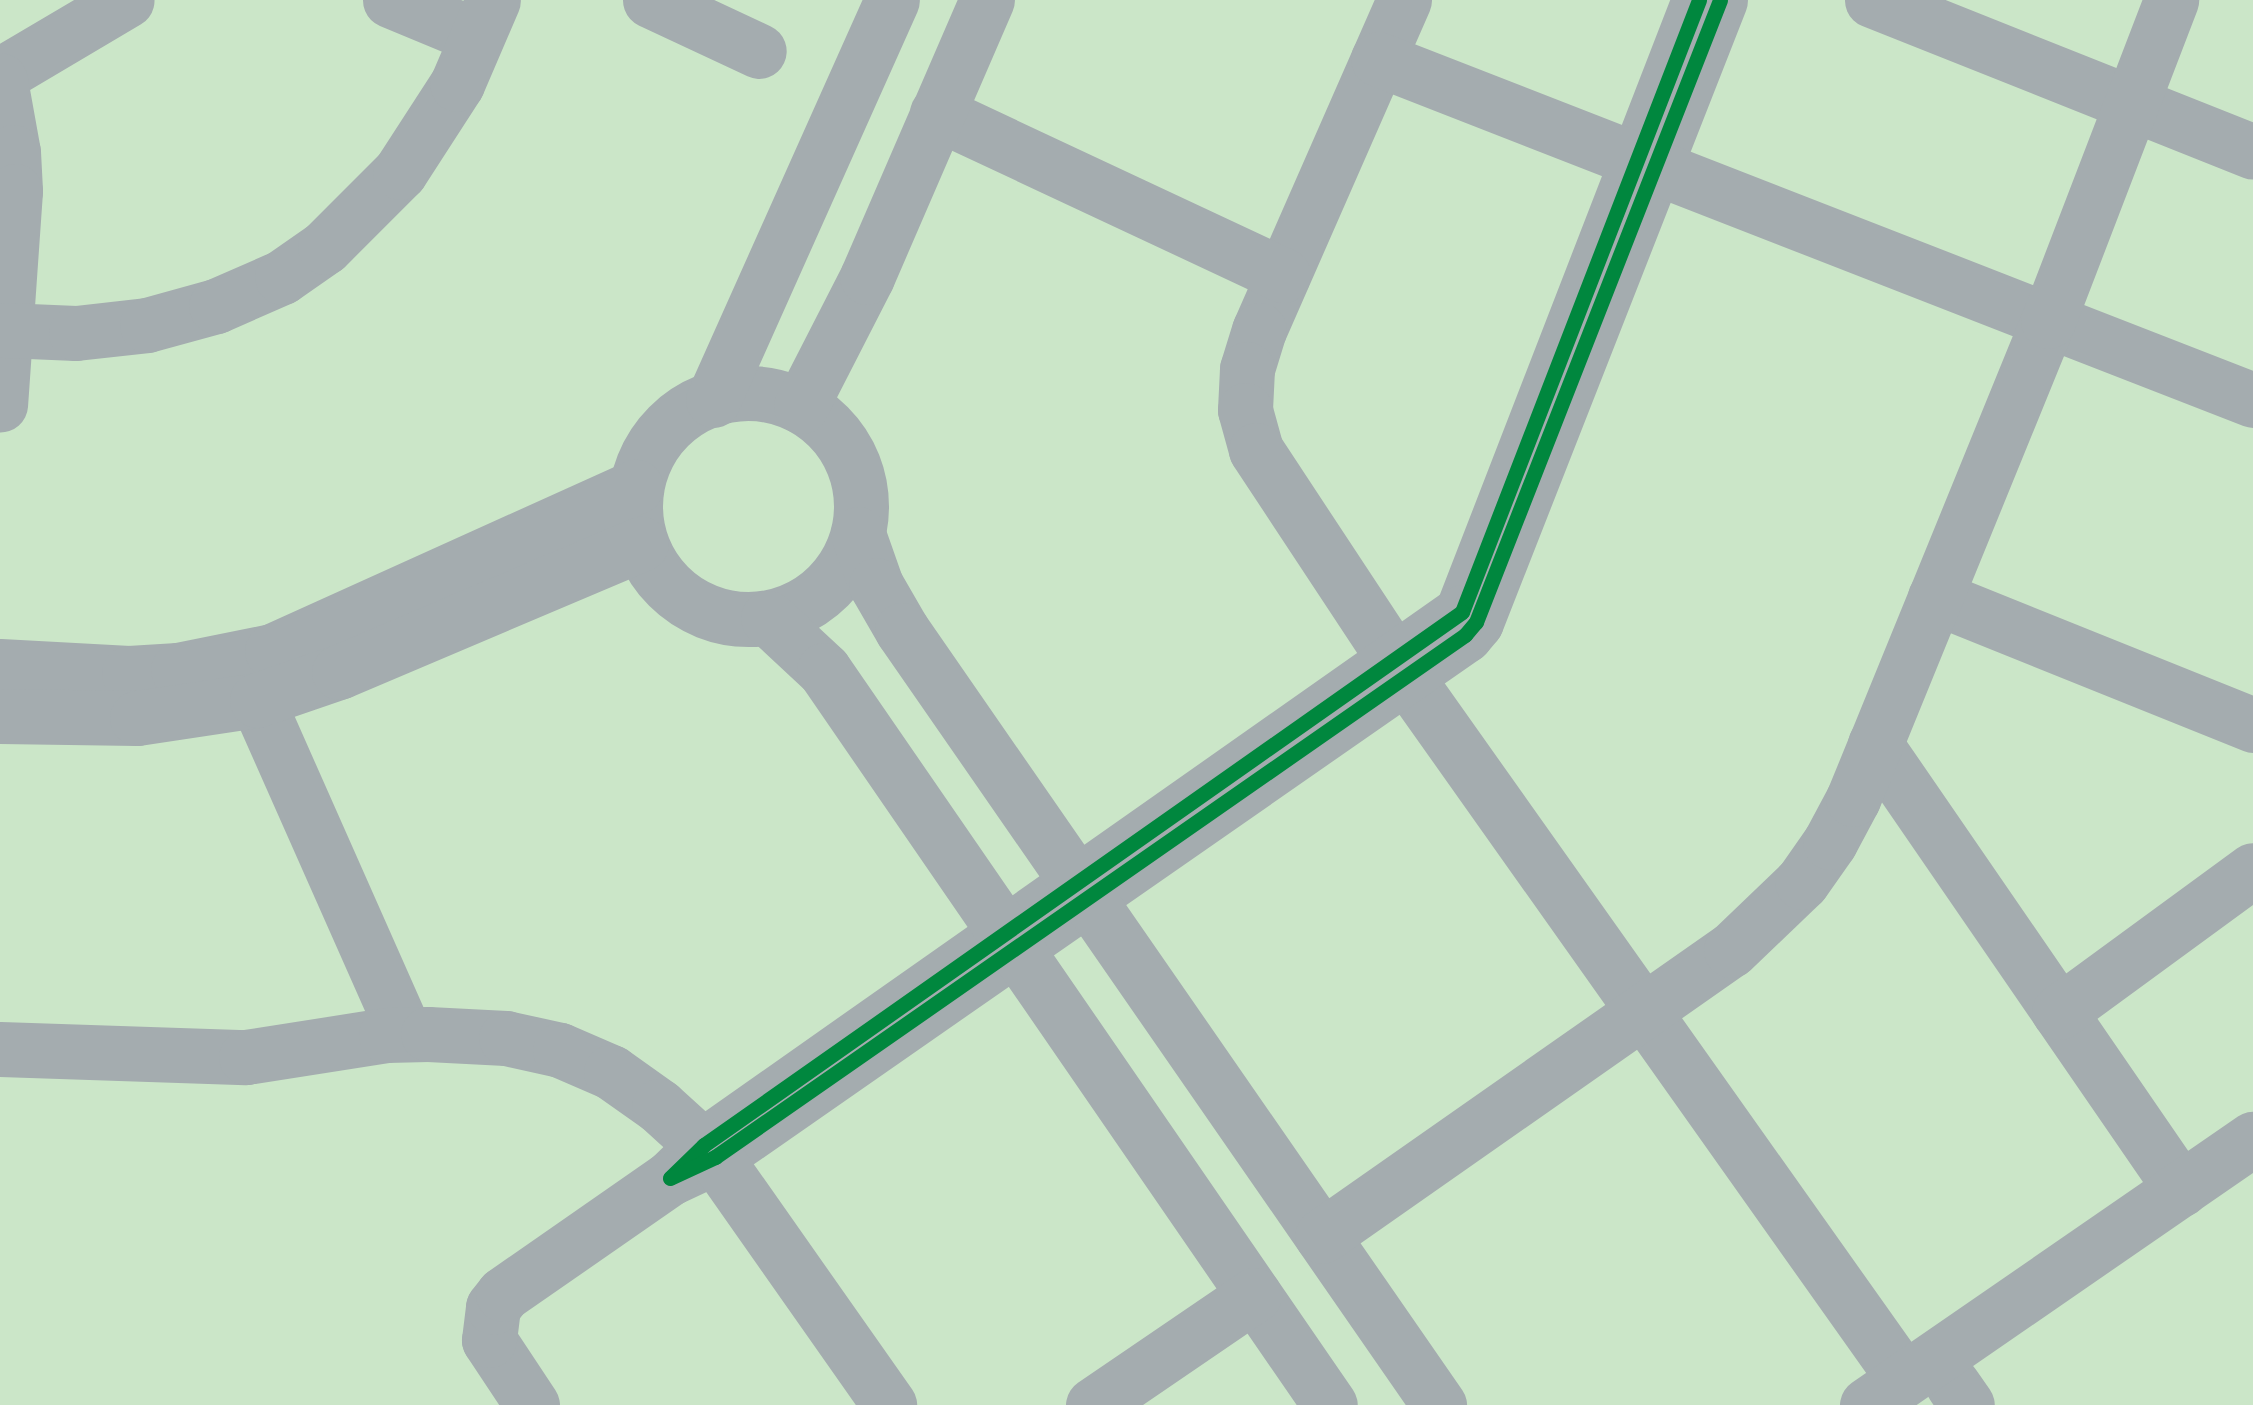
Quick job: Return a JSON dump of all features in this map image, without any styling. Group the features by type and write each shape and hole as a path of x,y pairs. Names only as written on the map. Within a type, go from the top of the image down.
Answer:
{"street":[{"path":"0,404 15,191 11,133 0,78 127,0"},
{"path":"5,330 76,333 147,325 216,306 282,277 338,235 400,172 457,84 485,18 390,0"},
{"path":"650,0 758,51"},
{"path":"713,400 892,0"},
{"path":"800,406 854,306 987,0"},
{"path":"1404,0 1246,369 1245,410 1256,450 1400,668 1928,1397 2174,1194 2253,1139"},
{"path":"532,1405 490,1340 492,1307 503,1294 1400,668 1465,635 1484,608 1646,164 1698,0"},
{"path":"1646,164 1720,0"},
{"path":"1872,0 2134,97 2253,131"},
{"path":"1918,0 2253,152"},
{"path":"1322,1236 1731,950 1802,882 1830,842 1871,755 2048,321 2171,0"},
{"path":"1378,60 2253,400"},
{"path":"932,123 1279,285"},
{"path":"757,394 800,406 826,424 844,447 857,475 861,505 858,534 846,564 825,589 798,607 768,618 715,615 691,604 669,588 640,544 636,487 645,458 662,433 685,412 713,400 757,394"},
{"path":"0,666 129,673 178,670 272,651 636,487"},
{"path":"858,534 894,619 1439,1405"},
{"path":"0,716 137,718 248,702 339,672 640,544"},
{"path":"1939,588 2253,705"},
{"path":"1939,588 2253,725"},
{"path":"768,618 824,670 1330,1405"},
{"path":"248,702 395,1035"},
{"path":"1871,755 2064,1019 2174,1194"},
{"path":"1871,755 2174,1194"},
{"path":"2064,1019 2253,870"},
{"path":"2064,1019 2253,889"},
{"path":"0,1048 246,1057 395,1035 506,1038 560,1050 611,1072 659,1106 696,1160 889,1405"},
{"path":"1093,1405 1254,1294"}],"cycle path":[{"path":"1699,0 1462,612 704,1145 670,1178 715,1157 1465,635 1476,622 1720,0"}]}
